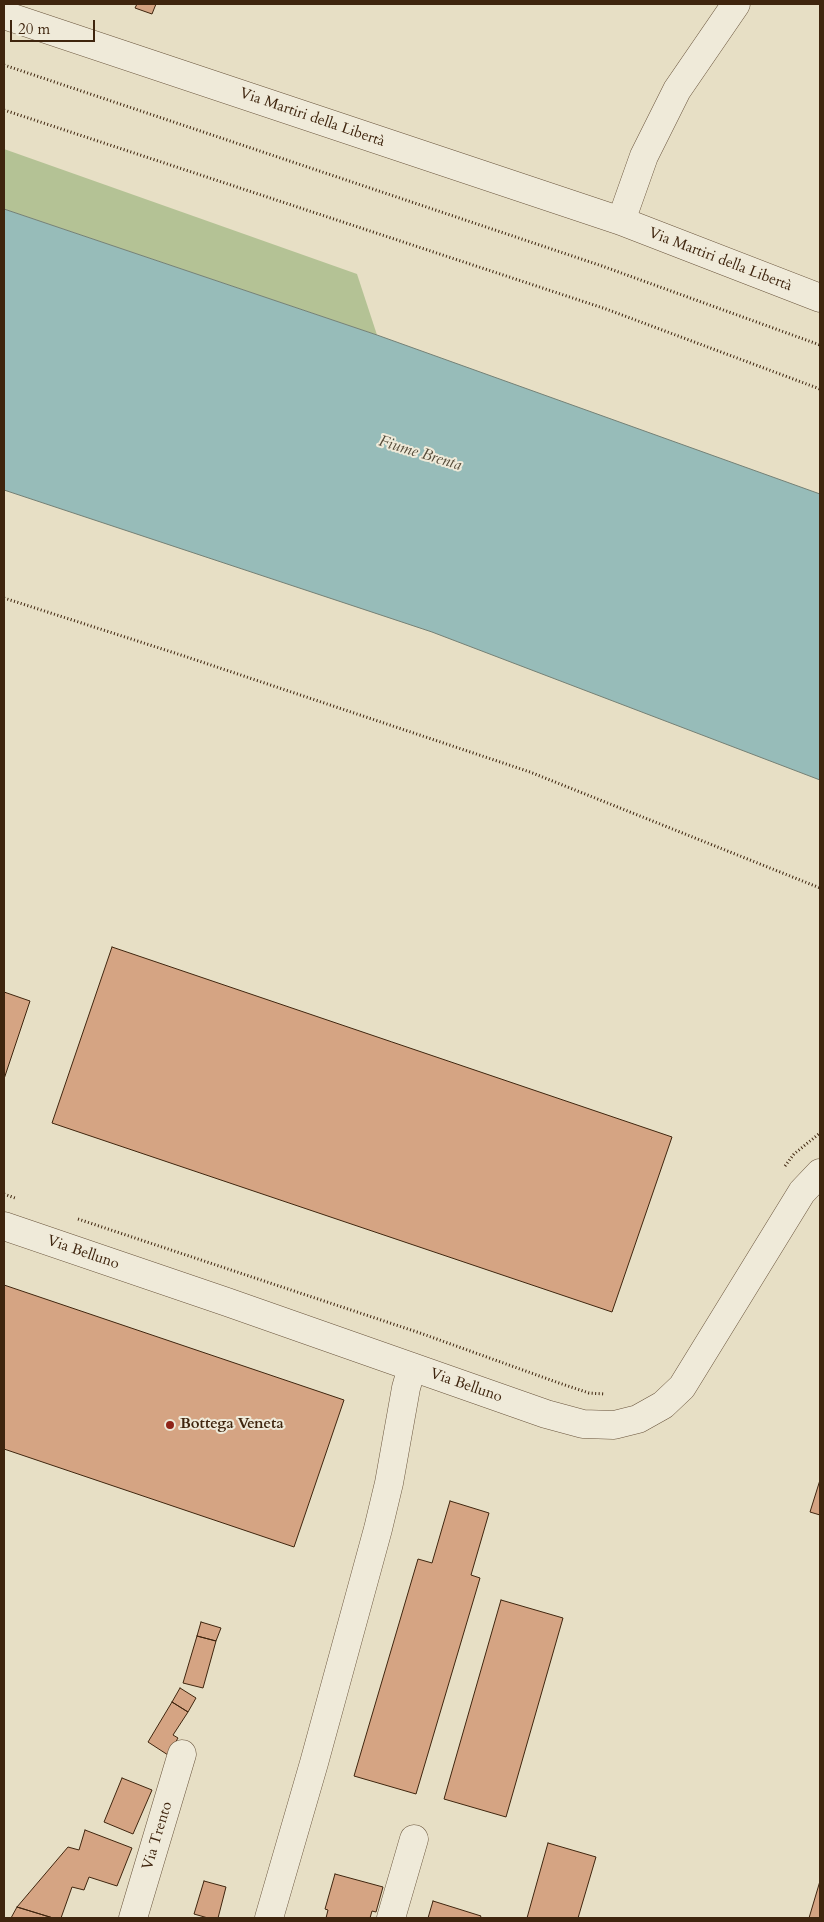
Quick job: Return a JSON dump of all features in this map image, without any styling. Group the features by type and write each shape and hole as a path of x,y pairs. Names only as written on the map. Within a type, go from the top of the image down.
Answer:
{"street":[{"path":"620,221 644,156 677,90 736,4"},
{"name":"Via Martiri della Libertà","path":"4,15 620,221 820,298"},
{"name":"Via Belluno","path":"4,1226 546,1414 583,1424 614,1425 638,1419 663,1405 682,1387 802,1192 820,1173"},
{"path":"269,1918 314,1763 378,1529 389,1483 406,1388 412,1367"},
{"name":"Via Trento","path":"133,1918 182,1754"},
{"path":"391,1918 414,1839"}],"path":[{"path":"4,65 602,266 820,346"},
{"path":"4,110 606,309 820,389"},
{"path":"4,598 530,772 820,888"},
{"path":"782,1169 794,1154 820,1133"},
{"path":"4,1194 23,1200"},
{"path":"70,1216 410,1330 589,1393 612,1394"}],"green space":[{"path":"4,149 357,274 377,335 4,209"}],"water":[{"name":"Fiume Brenta","path":"4,209 377,335 820,494 820,780 432,632 4,490"}],"building":[{"path":"137,4 156,4 152,14 135,8"},
{"path":"112,947 672,1137 612,1312 52,1123"},
{"path":"4,992 30,1001 4,1079"},
{"name":"Bottega Veneta","path":"4,1285 344,1400 294,1547 4,1449"},
{"path":"820,1480 820,1515 810,1512"},
{"path":"450,1501 489,1513 471,1575 480,1578 416,1794 354,1776 418,1559 432,1563"},
{"path":"501,1600 563,1618 506,1817 444,1799"},
{"path":"201,1622 221,1628 216,1641 197,1636"},
{"path":"197,1636 216,1641 203,1688 183,1683"},
{"path":"180,1688 196,1698 188,1712 172,1702"},
{"path":"172,1702 188,1712 173,1735 178,1738 168,1755 148,1742"},
{"path":"122,1778 152,1790 133,1834 104,1822"},
{"path":"85,1830 132,1848 117,1886 89,1877 84,1890 72,1887 61,1918 53,1918 17,1907 68,1847 79,1850"},
{"path":"548,1843 596,1857 578,1918 527,1918"},
{"path":"335,1874 383,1887 376,1912 372,1911 370,1918 326,1918 328,1910 325,1909"},
{"path":"204,1881 226,1887 218,1918 208,1918 194,1914"},
{"path":"820,1881 820,1918 809,1918"},
{"path":"433,1901 481,1916 480,1918 428,1918"},
{"path":"17,1907 53,1918 11,1918"}],"place":[{"name":"Bottega Veneta","path":"170,1425"}]}
